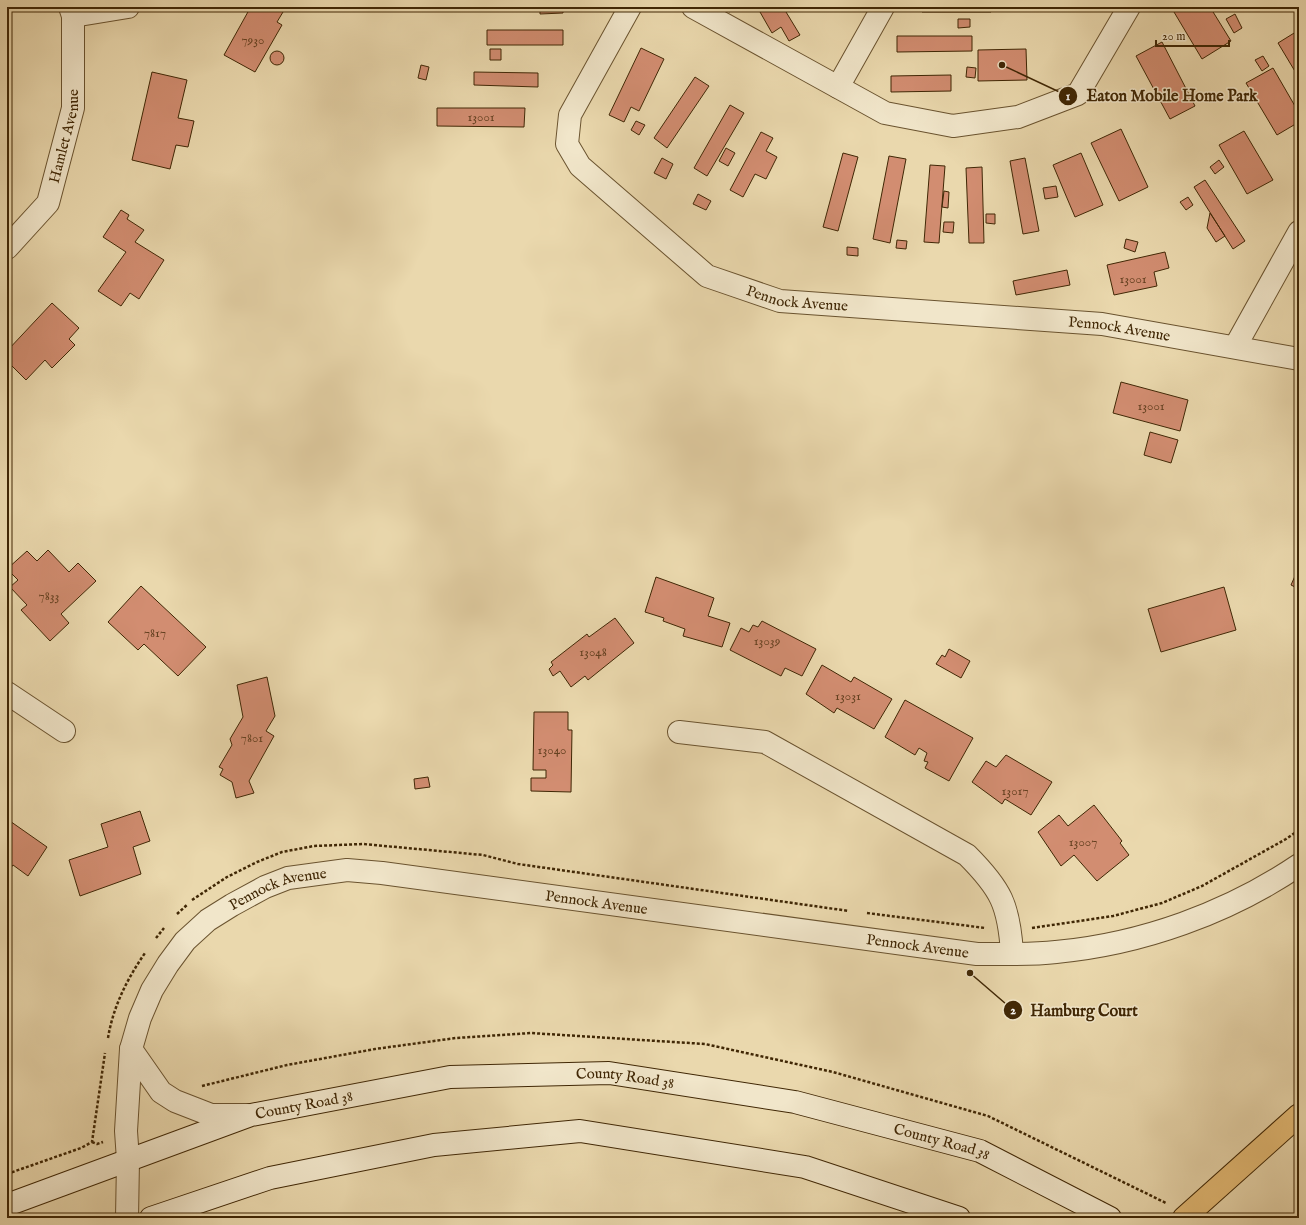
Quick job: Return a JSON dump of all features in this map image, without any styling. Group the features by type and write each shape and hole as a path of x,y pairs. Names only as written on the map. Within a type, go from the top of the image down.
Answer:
{"highway":[{"path":"1184,1218 1299,1115"}],"street":[{"path":"72,12 128,7"},
{"name":"Pennock Avenue","path":"630,7 570,115 567,144 580,166 707,276 780,301 1102,324 1299,359"},
{"path":"693,7 885,113 953,126 1018,117 1078,94 1129,7"},
{"path":"838,87 883,7"},
{"name":"Hamlet Avenue","path":"7,248 48,203 73,108 72,12"},
{"path":"1235,347 1299,232"},
{"path":"7,693 64,731"},
{"path":"679,732 765,742 967,855 986,874 1001,896 1010,928 1012,953"},
{"name":"Pennock Avenue","path":"127,1218 128,1160 126,1131 131,1049 140,1018 152,990 185,941 208,920 265,887 288,878 347,870 977,954 1055,952 1118,943 1171,928 1221,909 1299,865"},
{"path":"131,1049 161,1092 175,1102 211,1115 252,1115"},
{"name":"County Road 38","path":"7,1205 252,1115 450,1077 609,1073 795,1102 980,1152 1110,1218"},
{"path":"151,1218 270,1178 434,1145 580,1131 805,1167 959,1218"}],"path":[{"path":"7,1174 81,1148 92,1142 96,1144"}],"building":[{"path":"242,7 286,7 277,22 282,25 255,72 224,55 249,10"},
{"path":"499,7 510,7 510,9 499,9"},
{"path":"540,7 563,7 563,13 540,14"},
{"path":"727,7 740,7 729,12"},
{"path":"769,7 783,7 800,35 789,41 781,27 772,33 760,12"},
{"path":"922,7 991,7 991,12 922,12"},
{"path":"1171,7 1210,7 1231,41 1202,59"},
{"path":"1235,14 1242,28 1234,33 1226,19"},
{"path":"958,19 970,19 970,27 958,28"},
{"path":"487,30 563,30 563,45 487,45"},
{"path":"1299,30 1299,78 1278,43"},
{"path":"897,36 972,36 972,51 897,52"},
{"path":"1162,42 1195,106 1170,119 1136,56"},
{"path":"641,48 664,59 639,111 631,107 624,122 609,115"},
{"path":"490,49 501,49 501,60 490,60"},
{"path":"1026,49 1027,80 978,81 978,50"},
{"path":"274,51 280,51 284,55 284,61 280,65 274,65 270,61 270,55"},
{"path":"1263,56 1269,66 1262,71 1255,60"},
{"path":"421,65 429,67 426,80 418,78"},
{"path":"967,67 976,68 975,78 966,77"},
{"path":"1273,68 1299,113 1299,122 1277,135 1246,83"},
{"path":"152,72 187,80 178,118 194,121 188,147 176,145 170,169 132,160"},
{"path":"474,72 538,73 538,87 474,85"},
{"path":"951,75 951,91 891,92 891,76"},
{"path":"695,77 709,86 667,148 654,138"},
{"path":"730,105 744,113 707,176 694,168"},
{"path":"437,108 525,108 524,127 437,126"},
{"path":"636,121 645,125 639,135 631,130"},
{"path":"1121,129 1148,187 1119,201 1091,143"},
{"path":"1244,131 1273,180 1247,194 1219,145"},
{"path":"761,132 773,138 766,151 777,157 766,179 755,174 743,197 730,190"},
{"path":"726,148 735,153 728,166 719,161"},
{"path":"843,153 858,157 838,231 823,227"},
{"path":"1081,153 1103,205 1075,217 1053,165"},
{"path":"889,156 906,159 890,243 873,239"},
{"path":"662,158 673,164 666,179 654,173"},
{"path":"1025,158 1039,231 1023,234 1010,161"},
{"path":"1219,160 1224,167 1215,174 1210,167"},
{"path":"930,165 945,166 939,243 924,242"},
{"path":"982,167 984,243 969,243 966,168"},
{"path":"1205,180 1245,241 1233,249 1194,187"},
{"path":"1056,186 1058,197 1045,199 1043,188"},
{"path":"944,191 949,192 948,208 942,207"},
{"path":"698,194 711,201 706,210 693,204"},
{"path":"1188,197 1193,205 1186,210 1180,202"},
{"path":"121,210 129,215 127,219 144,230 135,242 164,260 139,299 130,293 121,306 98,291 126,252 103,237"},
{"path":"1210,213 1225,236 1216,242 1207,228"},
{"path":"986,214 995,214 995,224 986,223"},
{"path":"944,222 954,222 953,233 943,232"},
{"path":"1126,239 1138,242 1135,252 1124,248"},
{"path":"897,240 907,241 906,249 896,248"},
{"path":"847,247 858,248 858,256 847,255"},
{"path":"1165,252 1169,268 1154,272 1157,286 1114,295 1107,265"},
{"path":"1067,270 1070,285 1016,295 1013,281"},
{"path":"52,303 79,328 69,339 75,345 52,368 45,360 26,380 7,361 7,351"},
{"path":"1121,382 1188,400 1180,431 1113,413"},
{"path":"1150,432 1178,440 1171,463 1144,455"},
{"path":"48,550 69,572 78,563 96,581 61,614 69,623 50,641 21,610 27,605 10,587 18,580 7,569 27,551 37,561"},
{"path":"1299,567 1299,589 1291,585"},
{"path":"656,577 714,598 708,616 730,623 722,647 683,636 685,629 663,621 664,618 645,612"},
{"path":"141,586 206,647 178,676 144,644 138,650 108,622"},
{"path":"1224,587 1236,630 1161,652 1148,609"},
{"path":"615,618 634,643 588,680 585,676 571,687 560,671 553,676 549,669 553,665 551,662 587,634 589,637"},
{"path":"762,621 816,649 802,676 785,668 781,676 730,650 741,628 749,632 753,625 758,627"},
{"path":"949,649 970,661 961,678 936,664 942,655 945,657"},
{"path":"822,665 851,682 854,677 892,699 874,729 837,708 834,713 806,694"},
{"path":"267,677 275,716 266,731 274,736 249,781 254,793 236,798 232,782 220,775 223,769 219,767 232,745 230,739 243,717 237,685"},
{"path":"905,700 973,738 949,781 925,768 928,762 924,761 927,753 919,748 915,755 885,737"},
{"path":"534,712 568,712 568,730 572,730 571,792 531,791 531,778 546,778 546,770 533,770"},
{"path":"1006,755 1052,782 1031,815 1005,799 1002,804 972,782 986,761 996,767"},
{"path":"428,777 430,787 415,789 414,779"},
{"path":"1094,805 1122,841 1120,843 1129,855 1097,881 1074,855 1061,866 1038,832 1059,815 1068,826"},
{"path":"140,811 150,841 133,847 141,874 80,896 69,860 108,847 101,824"},
{"path":"7,819 47,847 28,876 13,865 7,873"}],"place":[{"name":"Eaton Mobile Home Park","path":"1002,65"},
{"name":"Hamburg Court","path":"970,973"}]}
